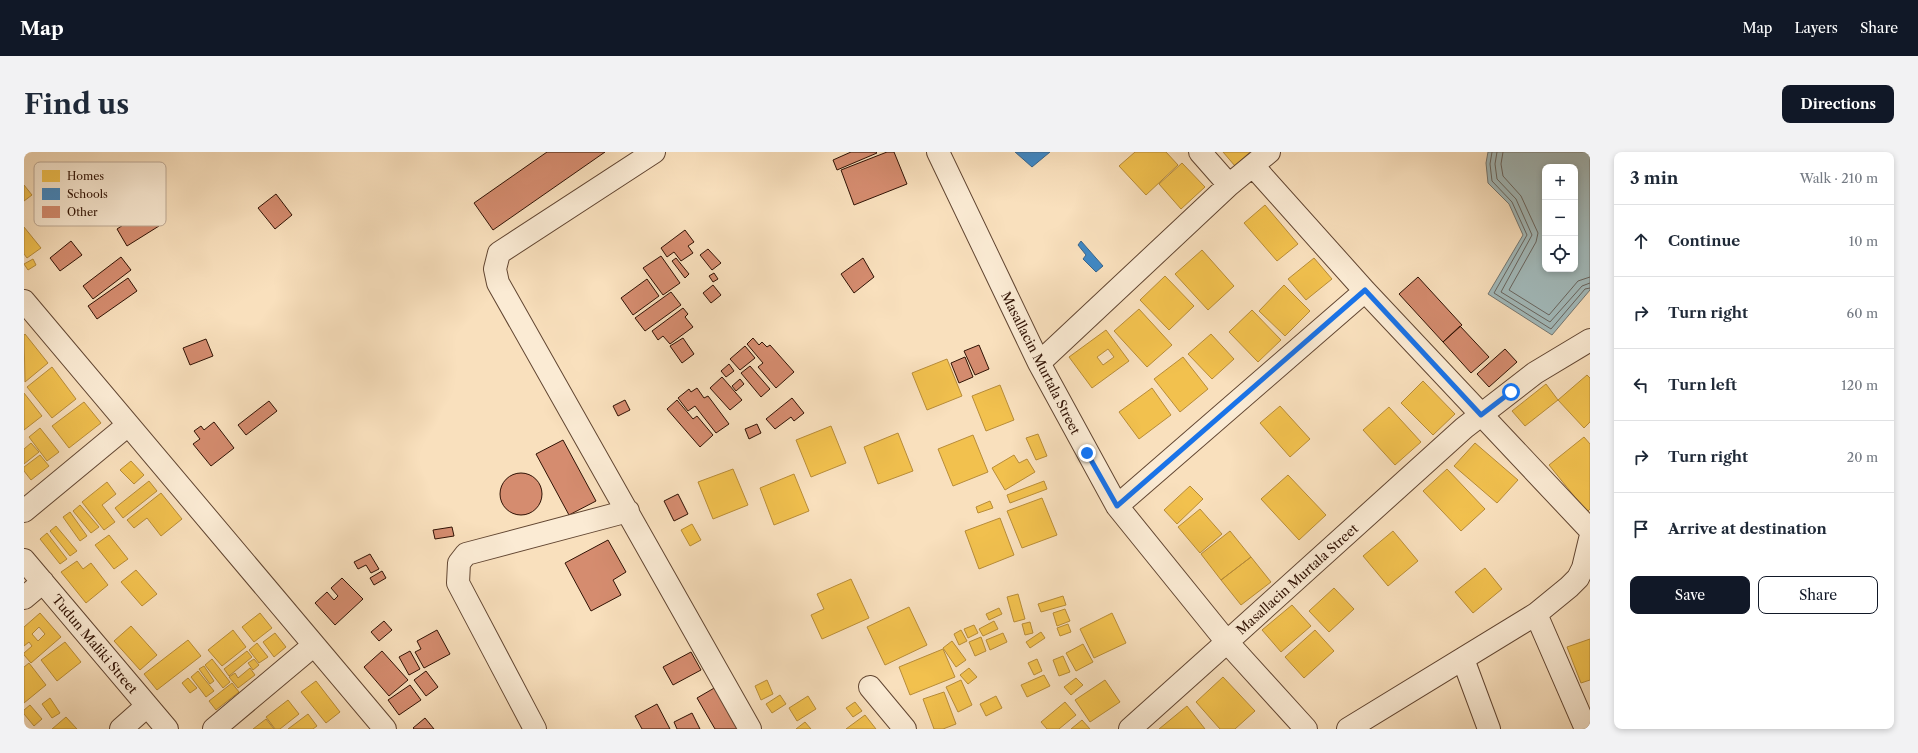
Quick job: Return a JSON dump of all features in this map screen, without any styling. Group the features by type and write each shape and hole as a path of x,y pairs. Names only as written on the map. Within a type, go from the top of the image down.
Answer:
{"street":[{"path":"654,152 499,253 495,269 498,283 750,729"},
{"name":"Masallacin Murtala Street","path":"938,152 1039,363 1117,506 1228,642 1464,428 1536,373 1590,340"},
{"path":"1200,152 1229,185"},
{"path":"1039,363 1229,185 1270,152"},
{"path":"1254,166 1365,290 1590,530"},
{"path":"1117,506 1365,290"},
{"path":"24,301 385,729"},
{"path":"24,511 128,425"},
{"path":"535,729 458,583 459,563 466,554 628,511"},
{"path":"1348,729 1536,614 1570,588 1578,578 1583,568 1590,539"},
{"name":"Tudun Maliki Street","path":"24,560 167,729"},
{"path":"24,598 43,582"},
{"path":"1536,614 1586,729"},
{"path":"1130,729 1228,642 1306,729"},
{"path":"214,729 314,645"},
{"path":"1463,659 1488,729"},
{"path":"870,687 905,729"},
{"path":"121,729 147,706"}],"water":[{"path":"1488,152 1590,152 1590,290 1552,335 1488,294 1523,235 1509,204 1488,183 1486,163"}],"building: Homes":[{"path":"1135,152 1166,152 1178,165 1146,195 1119,166"},
{"path":"1223,152 1250,152 1235,166"},
{"path":"1182,163 1205,187 1181,209 1159,184"},
{"path":"24,185 32,195 24,201"},
{"path":"1265,205 1298,244 1277,261 1244,223"},
{"path":"24,227 41,248 27,258 24,254"},
{"path":"1202,250 1234,286 1208,310 1175,274"},
{"path":"1314,258 1332,279 1306,300 1288,279"},
{"path":"33,259 36,265 28,270 24,264"},
{"path":"1165,276 1194,306 1169,330 1140,300"},
{"path":"1284,285 1310,311 1285,336 1259,311"},
{"path":"1139,309 1172,345 1147,367 1114,331"},
{"path":"1252,310 1281,340 1258,362 1229,332"},
{"path":"1106,330 1129,361 1092,388 1069,357","holes":["1108,349 1114,357 1103,365 1097,357"]},
{"path":"25,334 48,363 25,382 24,335"},
{"path":"1211,334 1234,359 1212,379 1188,354"},
{"path":"1183,357 1208,389 1180,412 1154,379"},
{"path":"947,359 962,396 927,410 912,373"},
{"path":"52,367 76,399 52,418 27,387"},
{"path":"1587,375 1590,378 1590,422 1584,428 1558,400"},
{"path":"1423,381 1455,414 1433,435 1401,403"},
{"path":"1546,384 1558,400 1525,426 1512,411"},
{"path":"1000,385 1014,420 986,431 972,396"},
{"path":"1152,388 1171,415 1139,439 1119,412"},
{"path":"24,393 42,416 24,430"},
{"path":"84,402 101,423 69,448 52,426"},
{"path":"1280,406 1310,439 1290,457 1260,423"},
{"path":"1389,407 1421,442 1395,465 1363,430"},
{"path":"831,426 846,463 811,477 796,440"},
{"path":"40,428 59,452 47,461 29,437"},
{"path":"898,433 913,471 878,484 864,447"},
{"path":"1038,434 1047,456 1036,460 1026,438"},
{"path":"973,435 988,472 953,486 938,449"},
{"path":"1584,437 1590,444 1590,509 1587,512 1549,465"},
{"path":"31,443 39,452 24,464 24,449"},
{"path":"1475,443 1518,480 1497,503 1454,466"},
{"path":"40,455 49,466 31,480 24,471 24,467"},
{"path":"1014,455 1019,463 1027,459 1035,472 1005,490 992,468"},
{"path":"131,461 144,475 134,484 120,470"},
{"path":"733,469 748,505 713,519 698,482"},
{"path":"1447,469 1485,509 1461,531 1423,491"},
{"path":"794,474 809,511 774,525 760,488"},
{"path":"1288,475 1326,515 1299,540 1261,499"},
{"path":"149,481 157,491 123,518 115,508"},
{"path":"1044,481 1047,489 1010,503 1007,495"},
{"path":"107,482 116,494 102,505 115,522 104,530 82,502"},
{"path":"1190,486 1203,499 1177,524 1164,510"},
{"path":"161,493 182,519 161,536 147,518 134,528 127,520"},
{"path":"1042,498 1057,535 1022,548 1007,511"},
{"path":"990,501 993,508 978,513 976,507"},
{"path":"80,505 99,527 91,533 73,511"},
{"path":"1200,509 1222,534 1200,553 1178,527"},
{"path":"70,512 87,536 80,541 63,517"},
{"path":"1000,518 1014,555 979,569 965,531"},
{"path":"692,524 701,540 690,546 681,530"},
{"path":"56,526 77,551 70,556 50,531"},
{"path":"1230,531 1251,557 1221,580 1201,554"},
{"path":"1393,531 1418,561 1388,586 1363,556"},
{"path":"47,533 67,559 60,564 40,539"},
{"path":"109,535 128,559 114,569 95,545"},
{"path":"1251,557 1271,582 1241,605 1221,580"},
{"path":"77,561 83,569 91,563 108,585 86,603 61,572"},
{"path":"1485,568 1502,589 1473,613 1455,592"},
{"path":"136,570 157,594 142,606 121,582"},
{"path":"851,579 869,618 822,639 811,615 824,609 817,594"},
{"path":"1334,588 1354,609 1329,632 1309,611"},
{"path":"1018,594 1025,619 1014,622 1007,597"},
{"path":"1063,596 1066,605 1041,612 1038,604"},
{"path":"1292,605 1311,626 1281,652 1262,630"},
{"path":"909,607 927,645 885,665 867,627"},
{"path":"999,608 1002,614 989,620 986,614"},
{"path":"1065,609 1070,621 1057,626 1053,613"},
{"path":"40,613 61,637 31,663 24,655 24,653 32,646 29,642 24,646 24,627","holes":["39,627 45,634 38,641 32,634"]},
{"path":"260,613 272,628 254,642 242,627"},
{"path":"1112,613 1126,643 1094,658 1080,629"},
{"path":"994,621 998,629 983,636 979,629"},
{"path":"1030,622 1033,633 1025,635 1022,624"},
{"path":"1068,624 1071,632 1060,636 1057,628"},
{"path":"974,625 978,633 968,638 964,629"},
{"path":"131,626 157,655 140,670 114,641"},
{"path":"233,630 246,647 222,666 208,650"},
{"path":"961,630 967,641 959,645 954,634"},
{"path":"1315,630 1334,651 1304,678 1285,657"},
{"path":"1041,632 1045,638 1030,648 1026,642"},
{"path":"275,633 286,647 274,657 263,642"},
{"path":"1003,633 1007,642 990,650 986,640"},
{"path":"981,637 986,651 975,656 969,642"},
{"path":"1590,639 1590,680 1581,683 1567,647"},
{"path":"188,640 201,656 157,690 144,674"},
{"path":"952,641 966,660 956,667 943,648"},
{"path":"65,642 81,662 57,681 41,660"},
{"path":"257,643 268,657 259,663 249,650"},
{"path":"1083,644 1093,662 1076,671 1066,653"},
{"path":"943,649 955,677 910,695 899,667"},
{"path":"247,651 252,657 229,676 224,669"},
{"path":"1063,656 1070,672 1059,676 1053,660"},
{"path":"212,659 230,682 223,688 205,665"},
{"path":"254,659 259,665 253,670 248,663"},
{"path":"1037,659 1042,671 1034,675 1028,663"},
{"path":"29,663 46,685 24,703 24,667"},
{"path":"204,666 214,681 210,684 199,669"},
{"path":"250,668 255,675 238,688 229,677 235,673 238,678"},
{"path":"969,668 977,677 968,684 960,675"},
{"path":"198,671 214,691 206,697 191,677"},
{"path":"1044,675 1050,686 1027,697 1021,685"},
{"path":"1223,677 1255,711 1235,729 1220,729 1196,702"},
{"path":"188,678 197,688 190,693 182,683"},
{"path":"1076,678 1083,685 1071,695 1064,687"},
{"path":"767,680 773,694 761,700 755,686"},
{"path":"961,680 972,705 958,712 946,687"},
{"path":"1105,680 1120,702 1090,722 1075,700"},
{"path":"316,681 340,712 326,723 301,692"},
{"path":"232,683 239,692 216,710 209,701"},
{"path":"944,692 956,724 943,729 934,729 923,699"},
{"path":"780,695 786,704 772,713 766,704"},
{"path":"808,696 816,709 797,721 789,708"},
{"path":"996,696 1002,708 986,716 980,704"},
{"path":"50,698 60,713 52,718 42,704"},
{"path":"288,700 299,714 280,729 275,729 266,717"},
{"path":"855,702 862,711 853,717 846,708"},
{"path":"1065,702 1076,715 1059,729 1047,729 1041,722"},
{"path":"30,705 42,719 34,726 24,714 24,710"},
{"path":"1187,706 1205,729 1159,729"},
{"path":"308,714 317,726 313,729 288,729"},
{"path":"865,715 876,729 846,729"},
{"path":"66,717 77,729 52,729"},
{"path":"266,719 274,729 253,729"},
{"path":"1082,720 1090,729 1071,729"},
{"path":"805,722 811,729 796,729"}],"building: Schools":[{"path":"1015,152 1050,152 1032,167"},
{"path":"1081,241 1103,266 1096,272 1083,259 1086,255 1078,245"}],"building: Other":[{"path":"547,152 605,152 493,230 474,203"},
{"path":"851,152 877,153 837,170 833,160"},
{"path":"887,152 894,152 907,184 854,205 841,170"},
{"path":"276,194 292,215 275,229 258,208"},
{"path":"122,226 159,226 127,246 117,229"},
{"path":"685,230 694,242 688,246 693,253 681,261 674,252 667,257 661,248"},
{"path":"71,241 82,255 60,271 50,258"},
{"path":"708,249 721,263 712,270 700,255"},
{"path":"661,256 680,283 663,295 643,268"},
{"path":"121,257 131,270 93,299 83,286"},
{"path":"676,258 689,274 685,278 672,261"},
{"path":"863,258 874,277 854,293 841,274"},
{"path":"714,273 718,279 713,282 709,276"},
{"path":"1418,277 1462,325 1443,342 1399,294"},
{"path":"128,278 137,291 97,319 88,306"},
{"path":"647,279 659,296 633,315 621,298"},
{"path":"713,285 721,295 711,303 703,293"},
{"path":"671,292 681,305 645,331 635,318"},
{"path":"683,308 688,314 685,317 693,327 670,344 663,336 658,340 652,331"},
{"path":"1460,326 1489,357 1471,373 1443,342"},
{"path":"683,338 694,354 682,363 670,346"},
{"path":"753,338 759,345 762,342 767,347 770,345 794,372 776,388 758,367 763,363 747,344"},
{"path":"206,339 213,356 190,365 183,348"},
{"path":"979,345 989,369 975,375 964,351"},
{"path":"745,346 755,358 740,370 730,359"},
{"path":"1505,349 1517,362 1489,387 1477,374"},
{"path":"965,357 973,377 959,383 951,363"},
{"path":"729,364 734,371 726,377 721,371"},
{"path":"750,366 770,389 761,397 741,373"},
{"path":"722,377 742,400 730,410 710,388"},
{"path":"740,379 744,384 736,391 732,386"},
{"path":"697,388 704,398 708,396 729,424 716,433 695,406 688,411 678,398 689,389 691,392"},
{"path":"792,398 804,413 794,421 791,417 775,429 766,419"},
{"path":"625,400 630,410 618,416 613,406"},
{"path":"677,400 693,419 697,416 713,435 700,447 667,409"},
{"path":"269,401 277,411 246,435 238,425"},
{"path":"214,422 234,448 211,466 193,444 200,439 194,431 201,426 204,430"},
{"path":"757,424 761,433 749,439 745,429"},
{"path":"563,440 596,501 569,515 536,454"},
{"path":"521,473 536,479 542,494 536,509 521,515 506,509 500,494 506,479"},
{"path":"678,494 688,514 674,521 664,501"},
{"path":"452,527 454,536 435,539 433,530"},
{"path":"608,540 626,572 613,580 621,595 591,611 565,563"},
{"path":"370,554 379,569 371,573 366,565 358,569 354,562"},
{"path":"382,571 386,578 374,585 370,578"},
{"path":"342,578 363,599 335,625 315,603 327,592 334,600 338,596 331,588"},
{"path":"384,621 392,630 379,641 371,632"},
{"path":"437,630 450,654 424,668 415,652 421,649 417,641"},
{"path":"382,651 408,680 389,696 364,667"},
{"path":"410,651 420,669 409,675 399,657"},
{"path":"691,652 701,670 673,685 663,667"},
{"path":"426,671 438,687 426,696 414,680"},
{"path":"410,685 421,700 399,715 388,700"},
{"path":"716,687 742,729 715,729 697,698"},
{"path":"657,704 670,729 642,729 635,716"},
{"path":"692,713 700,729 677,729 674,722"},
{"path":"425,718 434,729 413,728"}],"route":[{"path":"1087,453 1117,506 1365,290 1481,415 1511,392"}]}
